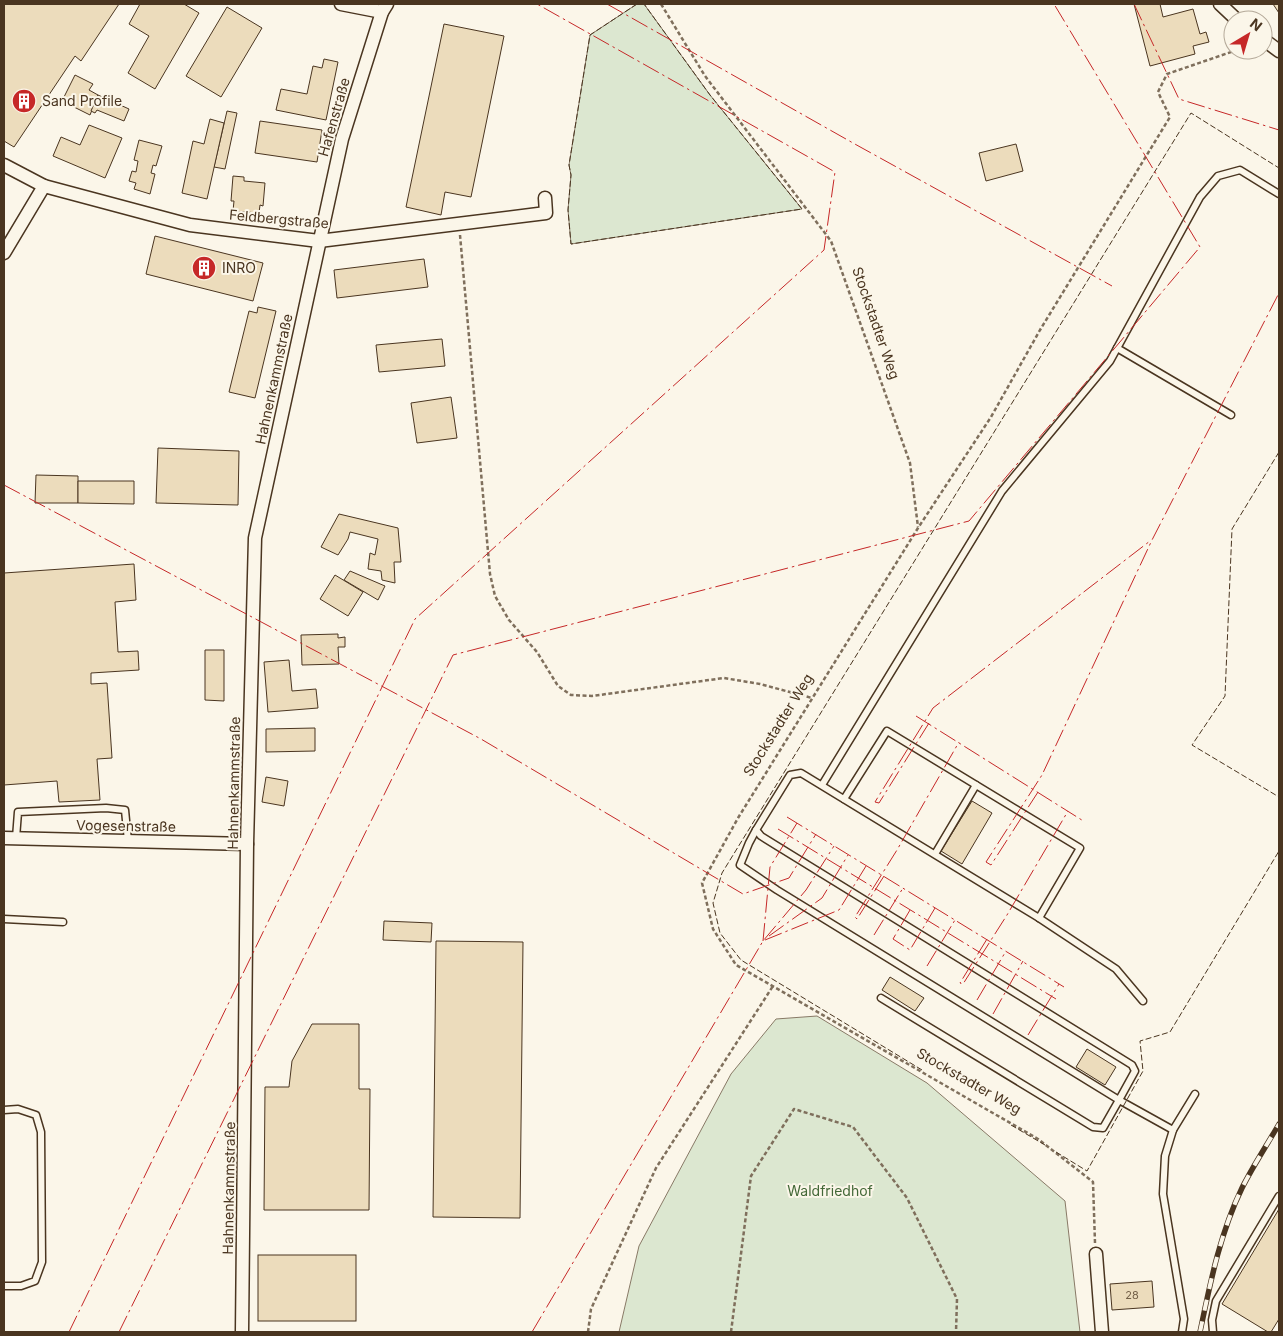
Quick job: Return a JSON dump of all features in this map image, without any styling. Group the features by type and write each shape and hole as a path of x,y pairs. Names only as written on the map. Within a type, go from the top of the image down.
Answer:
{"street":[{"path":"341,4 384,8"},
{"name":"Hafenstraße","path":"319,241 342,139 384,8"},
{"name":"Feldbergstraße","path":"4,165 44,186 190,225 319,241 546,213 545,198"},
{"path":"4,253 44,186"},
{"name":"Hahnenkammstraße","path":"242,1332 247,844 255,538 319,241"},
{"name":"Vogesenstraße","path":"10,838 247,844"},
{"path":"1096,1254 1102,1332"}],"lane":[{"path":"822,785 1002,491 1110,361 1200,197 1218,176 1240,170 1279,194"},
{"path":"1117,348 1231,415"},
{"path":"844,798 887,730 1080,848 1039,918"},
{"path":"1143,1001 1116,969 1039,918 801,773 790,775 756,830 740,866 1119,1100 1172,1130"},
{"path":"935,854 976,785"},
{"path":"10,838 18,812 106,808 125,810 128,841"},
{"path":"756,830 761,836 1132,1065 1135,1071 1104,1128 1093,1127 881,998"},
{"path":"4,919 63,922"},
{"path":"1182,1332 1184,1319 1163,1194 1165,1156 1172,1130 1195,1094"},
{"path":"4,1110 18,1109 36,1115 41,1132 42,1262 35,1281 21,1286 4,1286"},
{"path":"1213,1332 1212,1320 1216,1301 1279,1196"}],"path":[{"name":"Stockstadter Weg","path":"661,4 705,76 831,241 910,463 918,528 738,818 702,883 712,929 736,965 1038,1139 1093,1182 1096,1254"},
{"path":"918,528 991,417 1040,330 1170,117 1158,92 1167,74 1223,55"},
{"path":"459,224 490,574 494,596 509,620 537,652 558,686 571,695 592,696 724,678 760,684 812,698"},
{"path":"588,1332 591,1309 656,1168 773,986"},
{"path":"731,1332 750,1176 794,1109 853,1127 907,1198 957,1299 956,1332"}],"green space":[{"path":"637,4 644,4 710,95 802,209 571,244 568,210 571,175 569,165 590,35"},
{"name":"Waldfriedhof","path":"817,1016 927,1083 1065,1201 1080,1332 619,1332 639,1246 731,1074 776,1019"}],"building":[{"name":"Sand Profile","path":"4,4 119,4 81,61 75,56 14,147 4,141"},
{"path":"140,4 184,4 199,13 155,89 128,73 149,36 129,24"},
{"path":"1134,4 1160,4 1163,17 1193,9 1200,34 1206,32 1209,42 1193,46 1195,54 1150,66"},
{"path":"1273,4 1279,4 1279,13"},
{"path":"227,7 262,28 221,97 186,76"},
{"path":"444,24 504,36 471,197 445,192 441,215 406,207"},
{"path":"324,59 338,62 326,120 276,110 281,89 307,94 313,66 322,68"},
{"path":"75,75 93,84 89,90 98,95 90,115 62,101"},
{"path":"98,95 129,109 124,121 97,110 95,113 91,111"},
{"path":"227,111 237,113 225,169 214,167"},
{"path":"210,119 224,123 207,199 182,193 193,141 204,144"},
{"path":"260,121 322,130 317,162 255,153"},
{"path":"89,125 122,138 105,178 53,156 61,137 80,145"},
{"path":"139,140 162,146 156,166 153,165 151,173 155,174 150,194 134,189 136,183 129,181 132,171 136,172 138,161 134,160"},
{"path":"1016,144 1023,171 986,181 979,153"},
{"path":"233,176 244,177 244,181 265,183 263,206 260,205 259,213 233,211 234,201 231,201"},
{"name":"INRO","path":"155,236 263,263 253,301 146,274"},
{"path":"424,259 428,287 337,298 334,270"},
{"name":"INRO","path":"258,307 276,311 255,398 229,392 249,311 257,313"},
{"path":"442,339 445,366 379,372 376,345"},
{"path":"451,397 457,438 417,443 411,403"},
{"path":"158,448 239,451 238,505 156,503"},
{"path":"36,475 78,476 78,503 35,503"},
{"path":"78,481 134,481 134,504 78,503"},
{"path":"339,514 398,528 401,562 394,562 395,583 382,580 381,571 368,569 370,553 375,555 378,539 350,532 338,555 321,547"},
{"path":"134,564 136,600 115,602 118,652 138,651 139,670 91,673 91,684 107,683 112,758 97,759 100,800 59,802 57,781 4,785 4,573"},
{"path":"350,571 385,586 378,600 344,580"},
{"path":"335,575 363,592 348,616 320,599"},
{"path":"338,634 338,638 345,637 345,647 338,647 339,664 302,665 301,635"},
{"path":"205,650 224,650 224,701 205,700"},
{"path":"289,660 292,691 316,689 318,708 268,712 264,662"},
{"path":"315,728 315,751 266,752 266,729"},
{"path":"266,777 288,781 284,806 262,802"},
{"path":"972,801 992,813 962,864 941,851"},
{"path":"384,921 432,923 431,942 383,940"},
{"path":"436,941 523,942 520,1218 433,1217"},
{"path":"890,977 924,998 915,1011 882,990"},
{"path":"312,1024 359,1024 359,1089 370,1089 369,1210 264,1210 265,1087 289,1087 292,1061"},
{"path":"1087,1049 1116,1067 1105,1085 1076,1067"},
{"path":"1279,1209 1279,1319 1271,1332 1268,1332 1222,1304"},
{"path":"258,1255 356,1255 356,1321 258,1321"},
{"path":"1152,1281 1154,1307 1112,1310 1110,1284"}],"railway":[{"path":"1200,1332 1216,1259 1234,1205 1246,1180 1279,1124"}],"fence":[{"path":"637,4 590,35 569,165 571,175 568,210 571,244 802,209 710,95 644,4"},
{"path":"922,1070 741,960 720,933 713,903 722,873 1191,113 1279,168"},
{"path":"1279,452 1232,529 1225,696 1192,745 1279,797"},
{"path":"1056,1152 1087,1171 1143,1071 1140,1041 1170,1032 1279,851"},
{"path":"1011,1125 1045,1145"}],"power":[{"path":"69,1332 415,619 824,250 835,172 537,4"},
{"path":"607,4 1112,286"},
{"path":"119,1332 453,655 969,521 1200,247 1054,4"},
{"path":"1134,4 1179,99 1279,130"},
{"path":"1038,792 991,865 986,862 1042,775 1152,540 1279,293"},
{"path":"4,485 481,739 743,894 789,878 816,834"},
{"path":"929,723 879,803 875,802 933,708 1150,541"},
{"path":"916,716 1085,822"},
{"path":"884,876 857,919 855,917 897,850 959,742"},
{"path":"987,939 960,983 963,984 1007,915 1068,811"},
{"path":"787,817 1064,987"},
{"path":"763,941 770,867 797,823"},
{"path":"778,829 1056,999"},
{"path":"532,1332 763,941 806,890 834,846"},
{"path":"769,936 822,898 848,855"},
{"path":"765,940 839,910 866,866"},
{"path":"874,935 903,888"},
{"path":"910,910 893,939 910,950 935,908"},
{"path":"927,966 955,920"},
{"path":"977,1000 1006,951"},
{"path":"993,1014 1023,961"},
{"path":"1028,1035 1059,984"}],"place":[{"name":"Sand Profile","path":"24,101"},
{"name":"INRO","path":"204,268"}]}
